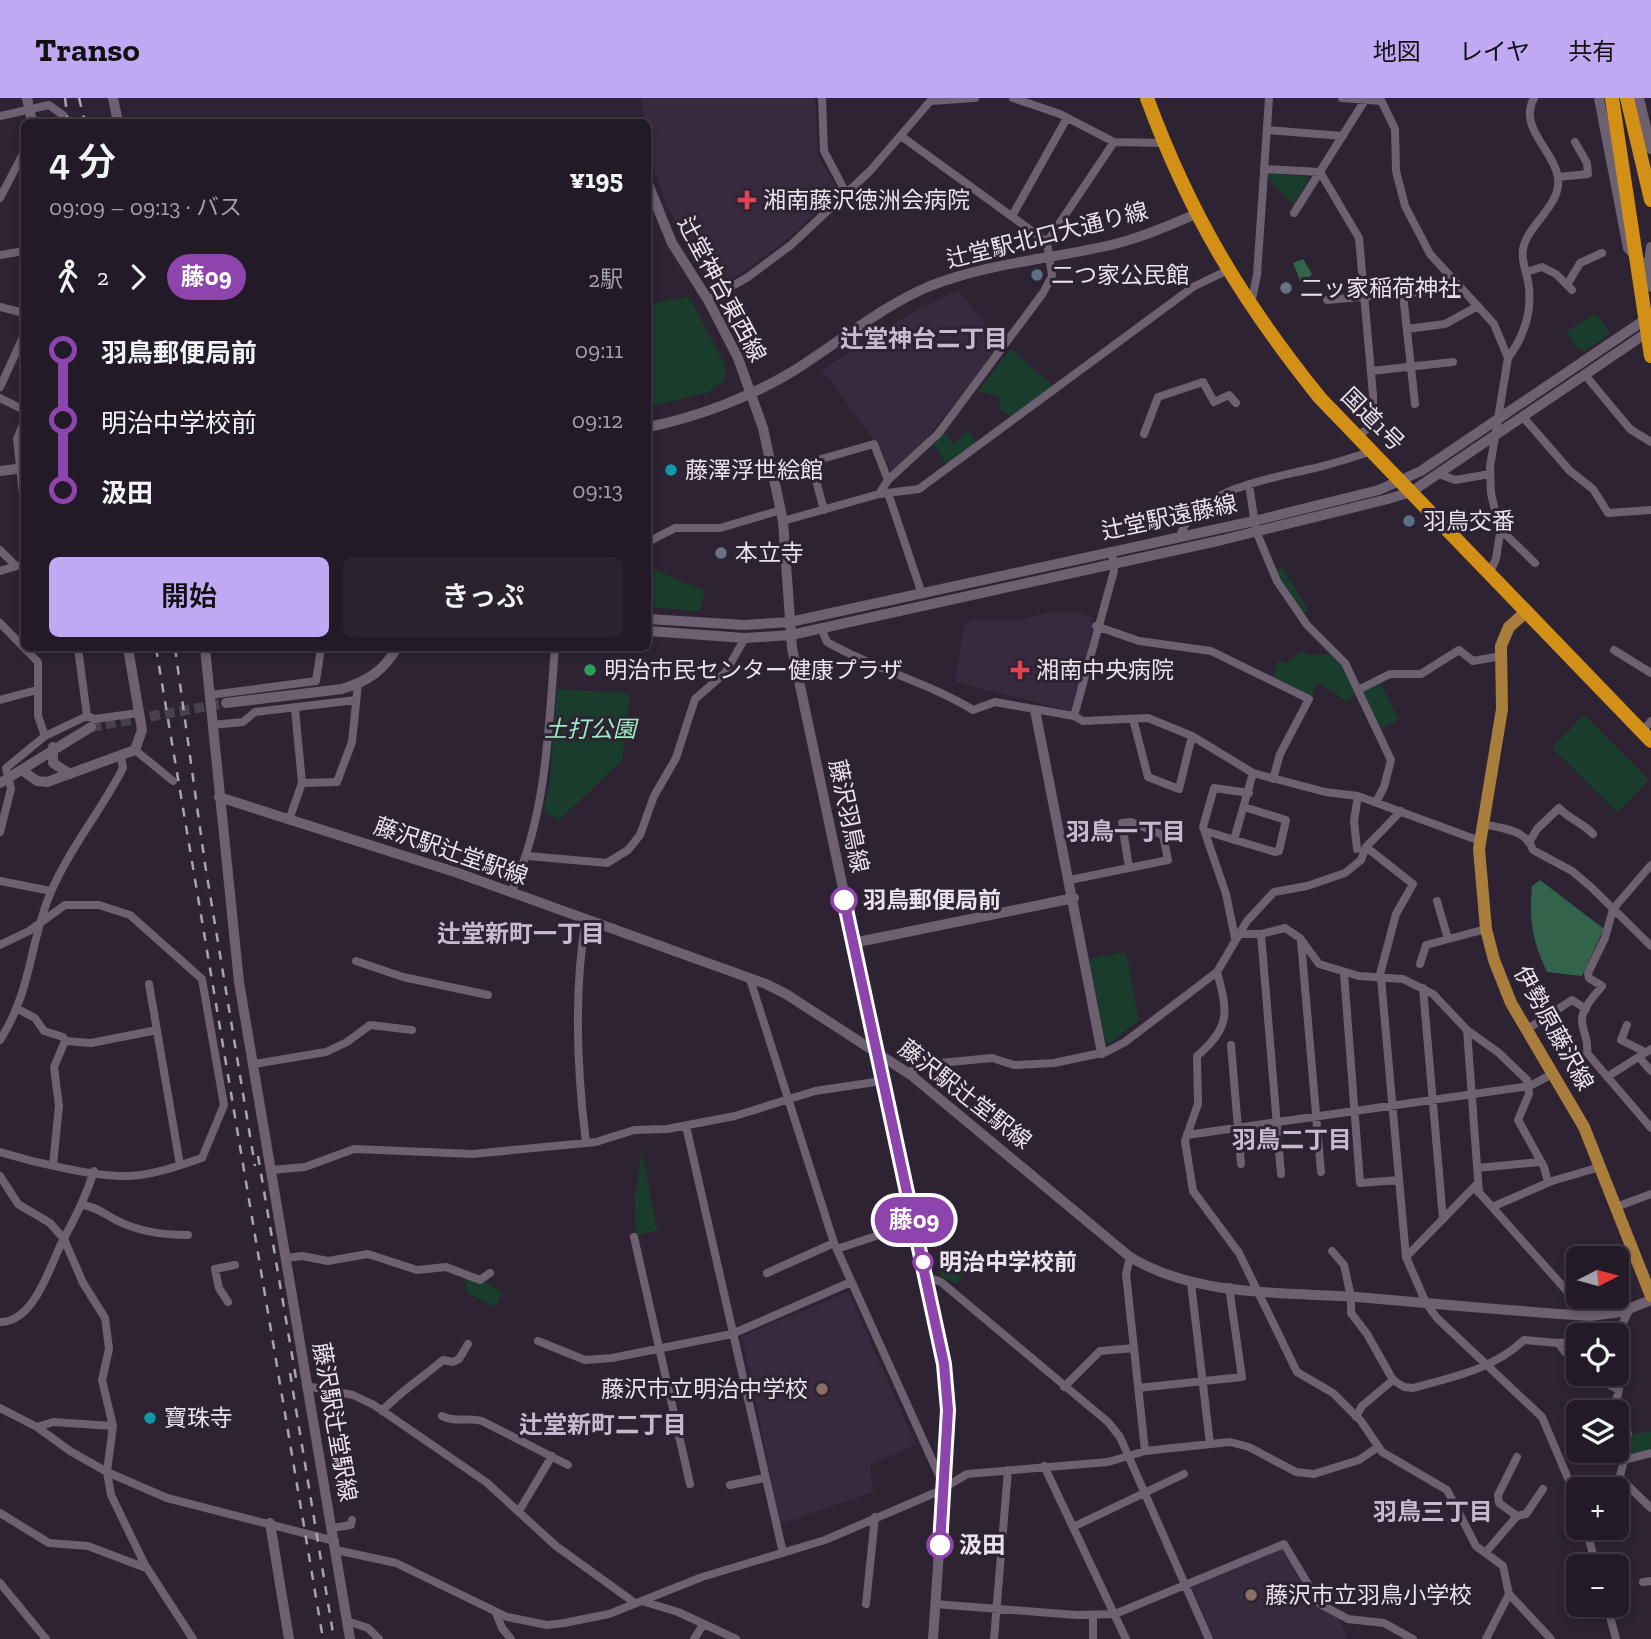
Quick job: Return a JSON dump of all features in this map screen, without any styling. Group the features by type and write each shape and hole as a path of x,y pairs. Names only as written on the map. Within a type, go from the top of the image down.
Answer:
{"highway":[{"name":"国道1号","path":"1147,98 1196,214 1226,271 1320,398 1645,730 1636,735 1651,752"},
{"path":"1612,98 1651,356"},
{"path":"1627,98 1651,200"}],"main road":[{"name":"伊勢原藤沢線","path":"1527,611 1502,637 1502,709 1480,841 1480,886 1486,929 1502,982 1526,1030 1584,1127 1651,1298"}],"street":[{"path":"27,98 32,119"},
{"path":"0,116 49,105 56,98"},
{"path":"113,98 117,119"},
{"path":"822,98 824,151 846,193"},
{"path":"708,300 776,257 846,193 901,136 932,99 975,98"},
{"path":"1013,98 1067,118 1114,142 1164,143"},
{"path":"1250,306 1256,285 1269,98"},
{"path":"1342,98 1380,100 1395,129 1396,171 1405,206 1430,254 1494,324 1508,358"},
{"path":"1490,572 1496,558 1500,529 1490,474 1498,420 1508,358 1521,336 1529,310 1522,250 1552,202 1558,177 1530,120 1529,110 1534,98"},
{"path":"1599,98 1628,248 1648,270"},
{"path":"1639,98 1646,111 1651,149"},
{"path":"1294,213 1365,100"},
{"path":"49,105 64,119"},
{"path":"1012,216 1067,118"},
{"path":"1267,130 1343,136"},
{"path":"879,494 888,480 938,434 1008,344 1052,276 1047,242 901,136"},
{"path":"1047,242 1114,142"},
{"path":"1558,177 1588,174 1587,163 1575,142"},
{"path":"0,198 21,158"},
{"path":"1264,169 1320,172"},
{"path":"1320,172 1359,238 1373,425 1359,435"},
{"name":"辻堂神台東西線","path":"651,191 672,243 708,300 738,358 763,428 782,516 790,622"},
{"name":"辻堂駅北口大通り線","path":"651,426 671,423 751,394 793,371 908,296 995,266 1127,241 1196,214"},
{"path":"1651,247 1648,270 1651,286"},
{"path":"0,255 21,252"},
{"path":"1526,272 1542,267 1556,274 1569,288 1580,263 1602,253"},
{"path":"651,540 675,528 720,528 824,509 879,494 889,496 919,489 1193,287 1226,271"},
{"path":"1326,300 1431,291 1451,280"},
{"path":"1403,294 1415,404"},
{"path":"1407,329 1445,324 1478,306"},
{"path":"0,307 21,312"},
{"name":"辻堂駅遠藤線","path":"1407,487 1498,420 1651,316"},
{"name":"辻堂駅遠藤線","path":"651,631 745,638 791,635 1114,563 1407,487 1438,474 1651,330"},
{"path":"0,387 21,342"},
{"path":"1371,371 1453,362"},
{"path":"1585,375 1630,429 1651,442"},
{"path":"1144,434 1158,397 1169,393 1203,382 1214,402 1229,395 1236,404"},
{"path":"0,398 21,408"},
{"path":"1523,416 1570,471 1593,489 1608,513 1651,510"},
{"path":"21,428 16,439 21,464"},
{"path":"824,509 811,461 874,444 888,480"},
{"path":"1180,536 1185,522 1197,509 1249,484 1373,451"},
{"path":"0,471 21,469"},
{"path":"1438,474 1455,480 1490,474"},
{"path":"1249,484 1255,526 1277,581 1307,625 1341,658 1391,760 1384,788 1376,802"},
{"path":"889,496 922,594"},
{"name":"辻堂駅遠藤線","path":"651,619 744,625 790,622 1180,536 1255,526"},
{"path":"1500,529 1535,563"},
{"path":"0,550 20,565"},
{"path":"1073,716 1093,655 1096,626 1114,563 1112,551"},
{"path":"0,571 20,565"},
{"name":"藤沢羽鳥線","path":"790,622 875,1050 927,1277 947,1389 944,1486 933,1639"},
{"path":"0,623 21,645"},
{"path":"1096,626 1139,641 1211,651 1309,699 1280,754 1273,779"},
{"path":"821,628 827,642 855,658 954,698 973,710 995,702 1083,720 1147,718 1192,736 1253,774 1358,796 1480,841"},
{"path":"528,856 601,863 612,861 628,850 640,835 654,796 670,771 695,699 725,673 745,638"},
{"path":"1358,690 1385,675 1421,674 1459,650 1473,661 1501,656"},
{"path":"1614,650 1651,673"},
{"path":"27,651 38,662 38,716 45,736"},
{"path":"78,651 89,721"},
{"path":"23,771 37,781 47,782 135,750 142,730 128,651"},
{"name":"藤沢駅辻堂駅線","path":"205,651 231,928 350,1639"},
{"path":"210,695 316,681 321,651"},
{"path":"226,703 342,689 358,684 387,664 395,651"},
{"path":"512,893 528,856 544,792 555,651"},
{"path":"302,783 337,782 352,742 358,684"},
{"path":"0,700 37,690"},
{"path":"212,726 243,722 255,712 356,700"},
{"path":"289,820 302,783 295,709"},
{"path":"1035,710 1102,1053"},
{"path":"0,832 11,789 4,781 6,768 45,736 96,719 138,713"},
{"path":"1133,719 1148,777 1179,789 1192,736"},
{"path":"4,781 23,771 89,721"},
{"path":"53,747 52,763 71,774"},
{"path":"135,750 173,781"},
{"path":"0,1040 18,1009 36,950 39,925 51,891 123,768 121,757"},
{"path":"1234,840 1253,774"},
{"path":"1237,936 1205,831 1213,788 1249,793"},
{"path":"1357,849 1354,821 1358,796"},
{"name":"藤沢駅辻堂駅線","path":"219,797 451,870 750,979 799,1002 907,1072 1130,1257 1156,1272 1191,1283 1258,1290 1590,1316 1630,1309 1651,1298"},
{"path":"1205,831 1277,852 1287,825 1286,820 1244,807"},
{"path":"1530,841 1537,829 1559,808 1567,817 1582,821 1593,834"},
{"path":"907,1072 940,1063 992,1058 1014,1065 1055,1063 1102,1053 1125,1042 1217,972 1237,936 1274,892 1307,886 1345,873 1360,860 1367,847 1401,811"},
{"path":"1070,880 1129,868 1168,860 1163,835 1131,822 1122,823 1129,868"},
{"path":"1482,824 1511,830 1530,841 1533,850 1572,872 1651,946"},
{"path":"1367,847 1413,884 1396,914 1380,978 1406,1257 1426,1303 1455,1336 1536,1409 1548,1425 1568,1477"},
{"path":"1651,865 1613,909 1605,938 1588,973 1589,978 1602,986 1586,1009 1582,1020 1590,1040 1587,1053 1651,1128"},
{"path":"0,881 51,891"},
{"path":"853,943 1073,898"},
{"path":"1437,901 1448,939"},
{"path":"0,945 39,925 65,905 99,905 130,915 202,979 224,1105 202,1158 129,1176 53,1165 0,1152"},
{"path":"586,919 579,973 578,1029 586,1143"},
{"path":"1237,936 1285,928 1300,938 1315,962 1344,974 1403,979 1423,988 1445,1005 1467,1030 1499,1053 1530,1086"},
{"path":"1420,964 1426,945 1486,929"},
{"path":"1261,934 1281,1174"},
{"path":"1300,938 1321,1172"},
{"path":"356,961 403,977 488,995"},
{"path":"1217,972 1224,992 1223,1027 1216,1040 1197,1056 1198,1104 1185,1141 1193,1191 1239,1253 1297,1372 1333,1393 1356,1417 1378,1447 1447,1490 1476,1546 1503,1566 1508,1594 1551,1639"},
{"path":"1344,974 1360,1183 1399,1180"},
{"path":"750,979 835,1246 944,1486"},
{"path":"149,984 180,1165"},
{"path":"1423,988 1443,1219"},
{"path":"1526,1030 1572,1000 1586,1009"},
{"path":"18,1009 35,1018 44,1031 65,1041 91,1043 157,1030"},
{"path":"254,1064 326,1052 347,1042 370,1025 412,1030"},
{"path":"1627,1025 1620,1040 1645,1053 1651,1071"},
{"path":"1467,1030 1477,1188 1566,1290"},
{"path":"53,1165 59,1106 54,1067 65,1041"},
{"path":"1231,1045 1241,1164"},
{"path":"1607,1077 1645,1053"},
{"path":"1187,1135 1530,1086 1554,1073"},
{"path":"272,1170 305,1167 354,1149 473,1154 586,1143 634,1130 686,1126 735,1116 787,1098 882,1081"},
{"path":"1530,1086 1526,1106 1518,1120 1548,1182"},
{"path":"686,1126 783,1553"},
{"path":"1477,1168 1539,1162"},
{"path":"1492,1207 1548,1182 1600,1167"},
{"path":"0,1322 9,1322 19,1315 39,1293 64,1239 84,1205 94,1171"},
{"path":"0,1177 18,1204 50,1223 64,1239 83,1283 105,1318 109,1349 102,1380 113,1426 107,1472 111,1495 146,1568 194,1639"},
{"path":"1406,1257 1477,1188"},
{"path":"1616,1207 1651,1194"},
{"path":"84,1205 101,1209 118,1221 161,1235 188,1234"},
{"path":"767,1273 835,1246 915,1223"},
{"path":"634,1237 690,1484"},
{"path":"1332,1251 1344,1265 1351,1297 1351,1313 1367,1334 1393,1380 1404,1387 1413,1388 1488,1365 1506,1357 1524,1340 1566,1342"},
{"path":"287,1258 302,1256 328,1261 368,1254 417,1270 446,1267 480,1280 490,1273"},
{"path":"1130,1257 1126,1274 1145,1451"},
{"path":"228,1302 219,1288 215,1269 235,1265"},
{"path":"927,1277 941,1282 1108,1422 1119,1437 1209,1639"},
{"path":"538,1341 594,1362 732,1334 851,1282"},
{"path":"1191,1283 1210,1444"},
{"path":"1138,1388 1242,1377 1229,1287"},
{"path":"1623,1323 1630,1309"},
{"path":"1558,1343 1566,1353"},
{"path":"382,1411 405,1387 419,1380 443,1360 453,1362 459,1359 468,1344"},
{"path":"1064,1387 1100,1351 1134,1348"},
{"path":"1356,1417 1362,1406 1393,1380"},
{"path":"306,1386 353,1395 382,1411 486,1482 556,1546 638,1602 736,1639"},
{"path":"1612,1386 1619,1390 1616,1400"},
{"path":"0,1408 37,1427 70,1451 107,1472 167,1498 270,1523 335,1546 396,1563 496,1613 527,1622 564,1623 596,1618 702,1577 825,1540 967,1474 1108,1462 1145,1451 1230,1443 1249,1447 1296,1472 1314,1474 1359,1460 1378,1447"},
{"path":"442,1416 452,1420 468,1418 482,1421 568,1465"},
{"path":"37,1427 53,1422 113,1426"},
{"path":"1629,1459 1651,1453"},
{"path":"519,1511 552,1457"},
{"path":"1517,1457 1498,1494 1499,1503 1517,1516"},
{"path":"1623,1463 1620,1476 1623,1481 1651,1508"},
{"path":"1044,1466 1075,1526 1126,1639"},
{"path":"994,1639 1008,1470"},
{"path":"1075,1526 1184,1474"},
{"path":"730,1485 765,1478"},
{"path":"1486,1552 1517,1516 1526,1514 1543,1489"},
{"path":"0,1513 49,1543 88,1546 146,1568"},
{"path":"866,1604 875,1517"},
{"path":"332,1528 351,1525 352,1520"},
{"path":"270,1523 289,1639"},
{"path":"935,1604 1093,1616 1115,1615 1284,1544 1315,1601 1348,1619 1384,1623 1413,1639"},
{"path":"0,1583 46,1639"},
{"path":"1486,1639 1508,1594"},
{"path":"496,1613 502,1628 511,1639"},
{"path":"1093,1616 1093,1639"},
{"path":"1610,1617 1616,1639"},
{"path":"347,1621 368,1628 379,1639"},
{"path":"694,1639 704,1625"}],"shaded area":[{"name":"湘南藤沢徳洲会病院","path":"641,98 815,98 818,156 838,190 837,194 780,245 716,291 667,207 652,163 651,119 645,119"},
{"path":"958,290 1002,344 927,438 891,472 877,440 874,440 822,370 916,310"},
{"name":"湘南中央病院","path":"1076,611 1093,618 1087,658 1071,711 955,682 964,626 973,620 1018,621 1046,613"},
{"name":"藤沢市立明治中学校","path":"848,1292 916,1444 870,1465 873,1492 781,1524 742,1336"},
{"name":"藤沢市立羽鳥小学校","path":"1282,1549 1312,1602 1338,1618 1348,1639 1215,1639 1191,1587"}],"green space":[{"path":"1269,173 1310,177 1294,205 1268,179"},
{"path":"1303,259 1312,274 1302,285 1293,263"},
{"path":"689,297 725,365 725,381 706,393 651,406 651,303"},
{"path":"1595,313 1609,334 1585,351 1576,348 1567,332"},
{"path":"1011,349 1052,385 1053,389 1013,418 1001,411 999,396 978,391"},
{"path":"968,431 976,442 947,465 934,445 944,432 953,444"},
{"path":"1282,567 1308,609 1303,615 1275,570"},
{"path":"651,568 705,591 700,611 651,607"},
{"path":"1300,652 1312,655 1333,654 1343,663 1356,693 1347,702 1318,682 1312,696 1272,678 1278,661 1287,663"},
{"path":"1380,682 1399,720 1380,729 1362,692"},
{"name":"土打公園","path":"557,689 630,693 622,761 559,820 543,811 549,788"},
{"path":"1584,715 1649,780 1617,812 1552,748"},
{"path":"1540,880 1604,929 1582,976 1547,972 1538,950 1531,920 1532,886"},
{"path":"1126,952 1139,1020 1109,1044 1106,1043 1089,959"},
{"path":"642,1150 657,1231 636,1235 635,1198"},
{"path":"954,1256 966,1262 972,1256 976,1260 956,1284 939,1275"},
{"path":"465,1276 482,1280 503,1292 495,1307 467,1293"},
{"path":"1651,1431 1651,1450 1629,1456 1633,1434"}],"tunnel":[{"path":"91,727 226,703"}],"railway":[{"path":"65,98 68,119"},
{"path":"79,98 84,119"},
{"path":"157,651 323,1639"},
{"path":"175,651 205,864 255,1166"},
{"path":"258,1156 297,1384"},
{"path":"290,1373 334,1639"}],"bus line":[{"name":"藤09","path":"844,900 944,1364 948,1410 940,1545"}],"place":[{"name":"湘南藤沢徳洲会病院","path":"747,200"},
{"name":"二つ家公民館","path":"1037,275"},
{"name":"二ッ家稲荷神社","path":"1286,288"},
{"name":"藤澤浮世絵館","path":"671,470"},
{"name":"羽鳥交番","path":"1409,521"},
{"name":"本立寺","path":"721,553"},
{"name":"明治市民センター健康プラザ","path":"590,670"},
{"name":"湘南中央病院","path":"1020,670"},
{"name":"羽鳥郵便局前","path":"844,900"},
{"name":"明治中学校前","path":"923,1262"},
{"name":"藤沢市立明治中学校","path":"822,1389"},
{"name":"寶珠寺","path":"150,1418"},
{"name":"汲田","path":"940,1545"},
{"name":"藤沢市立羽鳥小学校","path":"1251,1595"}],"district":[{"name":"辻堂神台二丁目","path":"924,338"},
{"name":"羽鳥一丁目","path":"1126,831"},
{"name":"辻堂新町一丁目","path":"521,933"},
{"name":"羽鳥二丁目","path":"1292,1139"},
{"name":"辻堂新町二丁目","path":"603,1424"},
{"name":"羽鳥三丁目","path":"1433,1511"}]}
